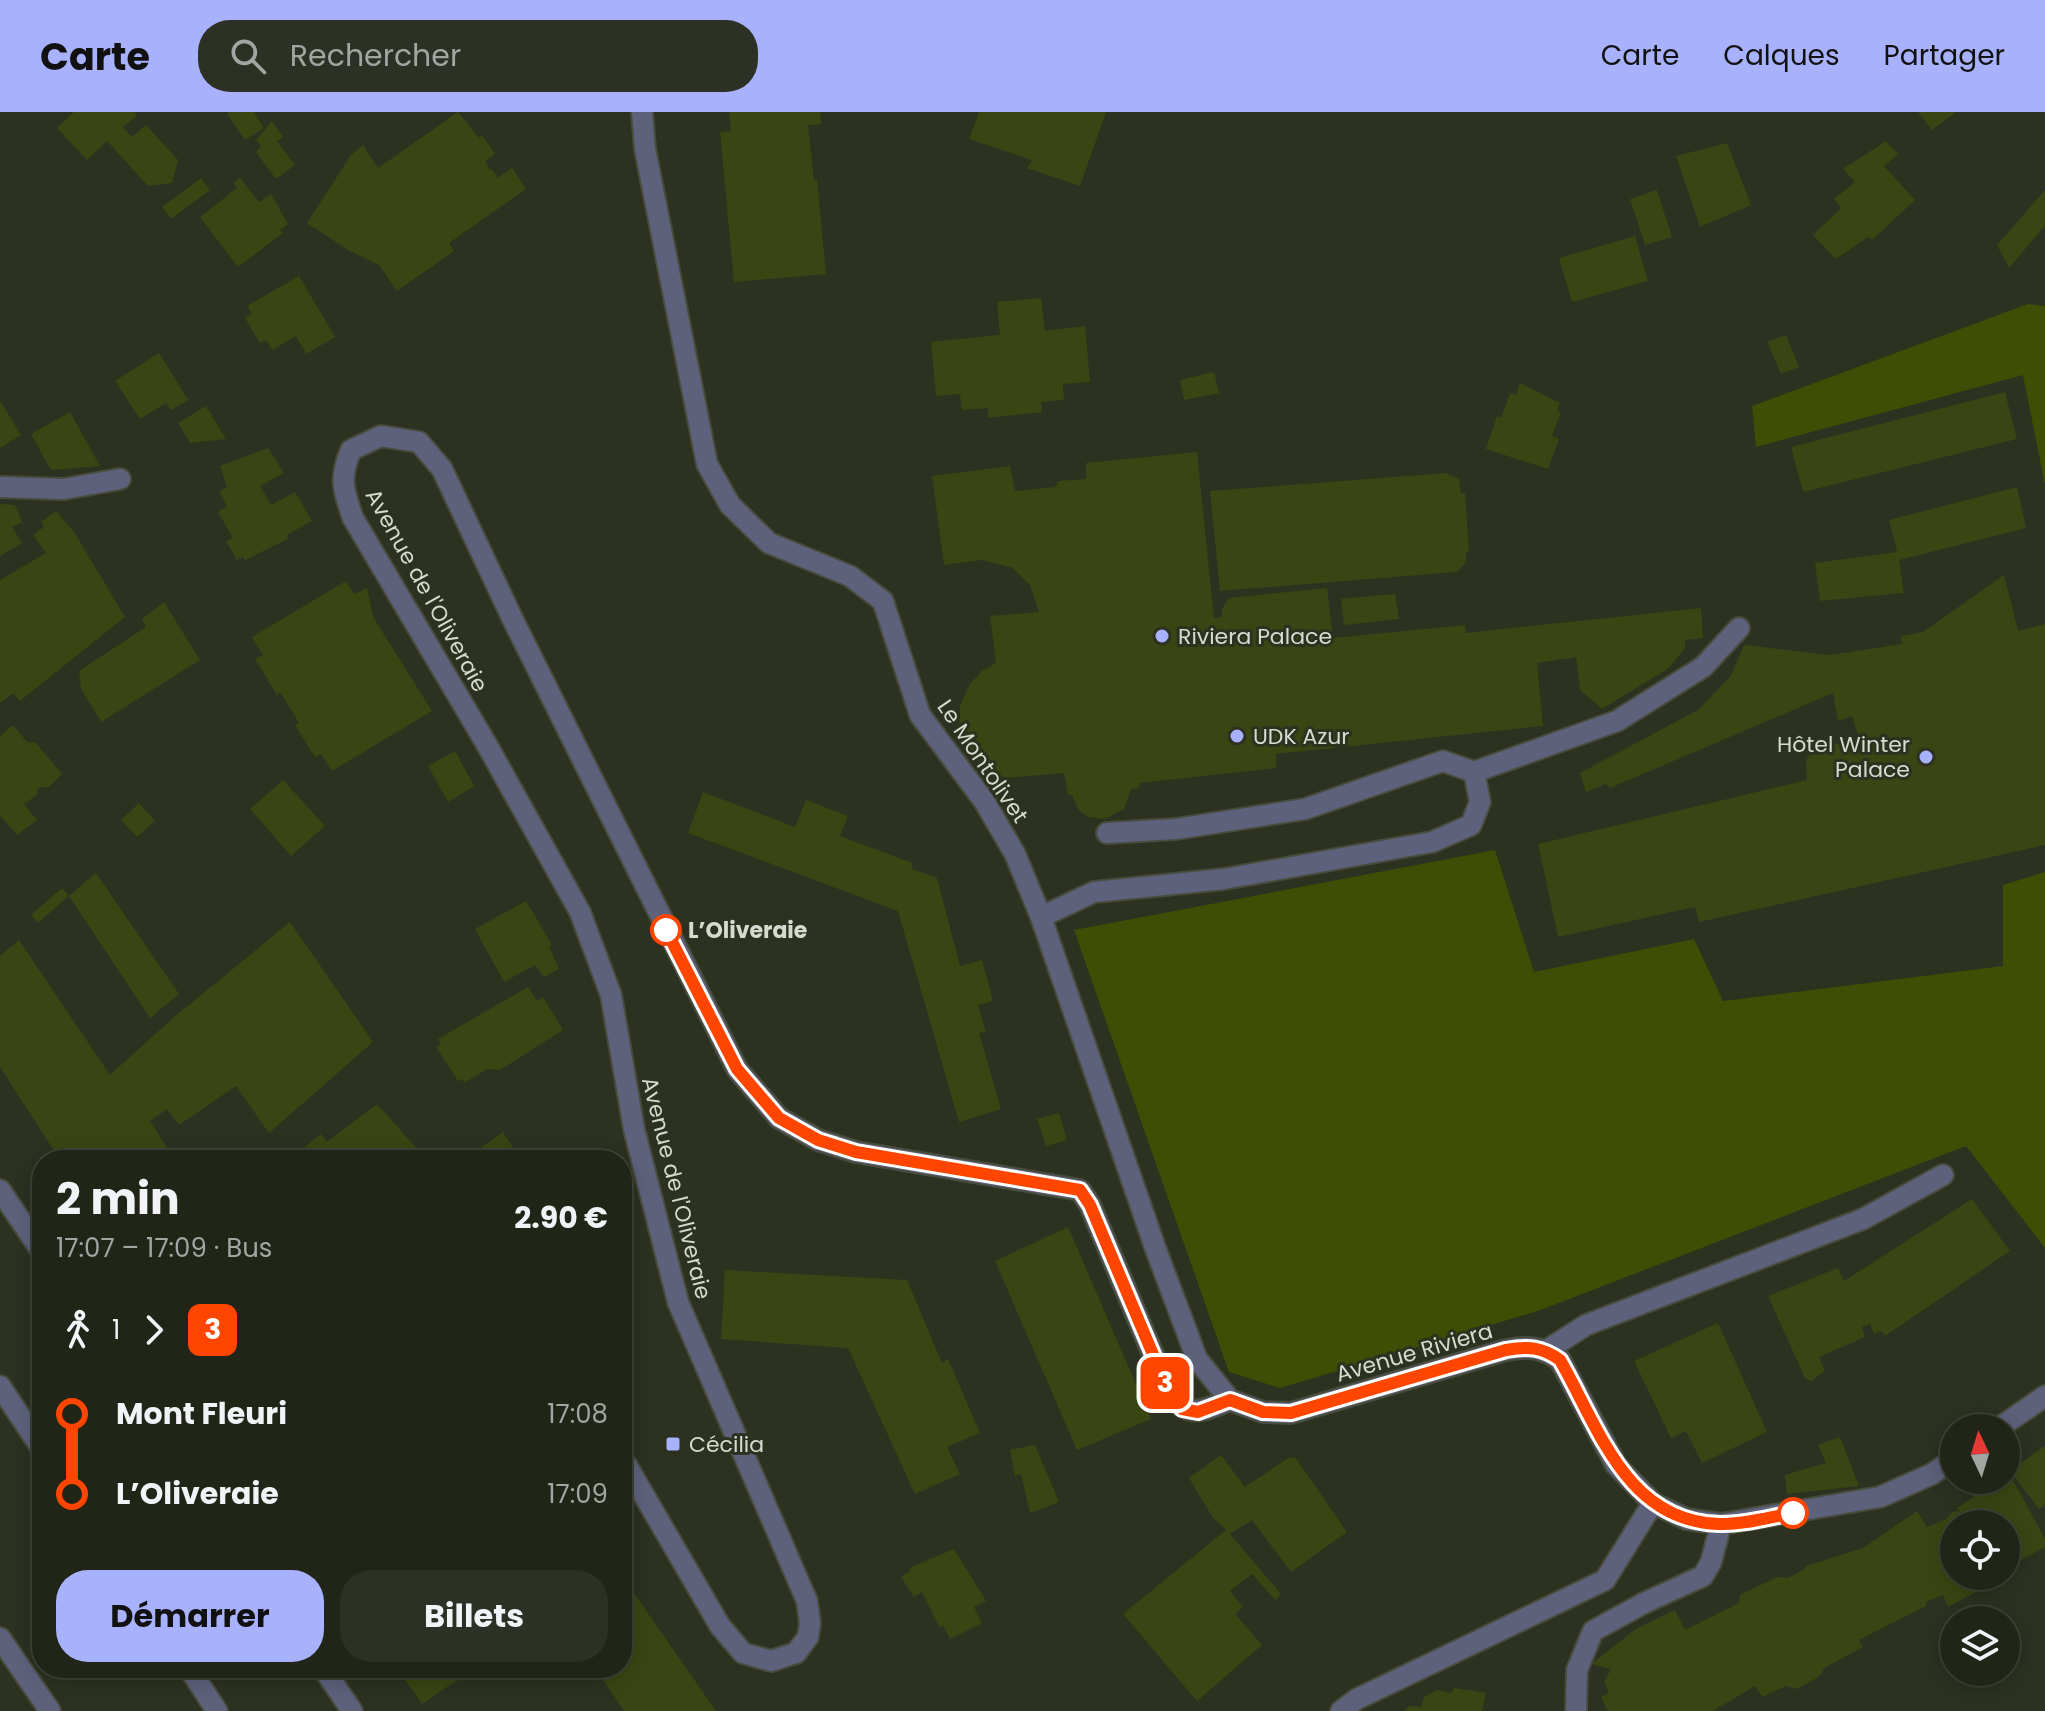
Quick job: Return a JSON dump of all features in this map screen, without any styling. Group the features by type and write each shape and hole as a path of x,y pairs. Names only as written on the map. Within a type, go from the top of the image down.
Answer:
{"street":[{"name":"Le Montolivet","path":"642,112 645,149 707,464 730,505 769,543 850,576 883,601 920,715 984,801 1015,854 1041,917 1197,1359 1230,1400"},
{"name":"Avenue de l'Oliveraie","path":"632,1475 720,1626 743,1653 771,1661 796,1653 808,1637 807,1601 678,1302 634,1129 611,995 580,912 487,745 353,518 344,492 343,469 351,450 381,436 419,442 442,469 514,622 737,1069 779,1118 818,1140 856,1152 1080,1190 1090,1205 1171,1397 1182,1409 1198,1412 1230,1400"},
{"path":"0,487 64,489 120,479"},
{"path":"1107,833 1176,829 1305,809 1443,761 1474,772 1617,721 1703,667 1739,628"},
{"path":"1041,917 1094,892 1224,879 1432,842 1471,825 1480,802 1474,772"},
{"path":"1940,1469 1880,1497 1721,1524 1686,1519 1653,1503 1616,1465 1560,1360 1547,1350 1586,1325 1863,1219 1943,1175"},
{"path":"0,1190 32,1237"},
{"name":"Avenue Riviera","path":"1230,1400 1263,1412 1291,1413 1506,1350 1526,1346 1547,1350"},
{"path":"0,1386 32,1434"},
{"path":"2019,1414 2045,1396"},
{"path":"1341,1711 1357,1699 1605,1580 1653,1503"},
{"path":"1576,1711 1577,1670 1593,1631 1703,1576 1711,1562 1721,1524"},
{"path":"0,1638 50,1711"},
{"path":"196,1678 217,1711"},
{"path":"330,1678 352,1711"}],"green space":[{"path":"2028,304 2045,306 2045,485 2023,375 1756,447 1752,406"},
{"path":"1495,850 1534,972 1694,939 1723,1001 2003,966 2003,885 2045,872 2045,1248 1966,1146 1538,1311 1280,1388 1229,1372 1074,930"}],"building":[{"path":"74,112 134,112 137,116 123,127 132,137 146,125 178,160 172,183 148,186 107,141 87,160 57,128"},
{"path":"254,112 264,128 245,140 227,114"},
{"path":"458,112 479,138 482,135 495,154 485,161 490,170 498,178 512,168 526,189 449,243 454,251 397,291 379,265 348,250 307,223 351,155 363,145 378,168"},
{"path":"729,112 820,112 821,124 808,125 826,274 734,282 720,132 731,131"},
{"path":"979,112 1106,112 1080,186 1027,168 1032,160 969,139"},
{"path":"1918,112 1956,112 1932,130"},
{"path":"272,121 283,137 277,141 295,165 276,179 256,152 261,146 256,140"},
{"path":"1886,141 1898,154 1884,166 1915,200 1872,240 1868,237 1836,259 1813,235 1841,208 1834,199 1855,182 1843,169"},
{"path":"1727,143 1751,205 1700,227 1676,156"},
{"path":"201,178 210,190 171,219 162,207"},
{"path":"240,178 259,202 271,194 288,224 280,230 283,233 238,267 200,217 237,188 233,183"},
{"path":"1657,190 1672,237 1645,245 1630,199"},
{"path":"2045,190 2045,226 2009,268 1997,245"},
{"path":"1635,236 1648,281 1572,302 1559,258"},
{"path":"299,276 335,337 306,354 296,336 272,350 266,340 260,343 245,318 252,314 247,306"},
{"path":"1041,298 1045,331 1085,326 1090,382 1063,384 1064,400 1041,402 1042,412 988,418 988,408 962,410 960,394 936,396 931,342 1000,335 997,302"},
{"path":"1786,335 1799,367 1781,374 1767,342"},
{"path":"159,353 188,400 171,410 166,403 140,419 115,381"},
{"path":"1214,372 1219,393 1184,400 1180,380"},
{"path":"1520,383 1560,403 1557,411 1561,412 1552,436 1559,439 1548,469 1486,449 1497,416 1501,418 1510,393 1516,395"},
{"path":"2005,392 2017,439 1803,492 1791,447"},
{"path":"0,401 21,435 0,448"},
{"path":"206,406 226,439 190,443 178,423"},
{"path":"70,412 100,466 51,470 31,434"},
{"path":"268,448 284,473 260,486 271,505 295,492 312,521 287,535 288,539 245,560 243,557 237,560 226,541 233,538 218,512 227,506 219,492 227,487 220,466"},
{"name":"Riviera Palace","path":"1197,452 1214,618 1222,617 1222,609 1229,598 1327,588 1333,638 1465,625 1466,633 1701,608 1703,638 1685,640 1685,648 1669,668 1602,709 1580,690 1576,657 1537,663 1543,726 1276,754 1276,768 1140,783 1139,788 1131,789 1124,809 1105,819 1088,817 1079,810 1072,795 1068,795 1064,773 1006,778 989,772 965,747 959,730 960,706 970,684 982,671 996,663 990,616 1039,612 1030,585 1013,568 982,560 944,565 932,476 1010,466 1015,491 1055,487 1059,481 1086,479 1086,463"},
{"path":"1446,473 1459,479 1461,494 1465,493 1469,551 1466,562 1457,572 1220,591 1210,491"},
{"path":"2017,487 2026,528 1899,560 1904,593 1820,601 1815,563 1897,552 1889,520"},
{"path":"0,504 15,505 22,522 12,527 22,543 0,556"},
{"path":"56,511 74,532 125,617 20,701 13,693 0,703 0,580 46,553 33,535 44,527 41,522"},
{"name":"Hôtel Winter Palace","path":"2004,575 2018,631 2045,624 2045,845 1699,922 1695,907 1558,937 1538,844 1807,780 1806,760 1816,747 1825,743 1841,744 1850,750 1862,748 1852,716 1838,721 1833,693 1610,788 1606,784 1586,792 1580,773 1698,710 1730,677 1744,645 1830,655 1902,644 1901,636 1923,632"},
{"path":"346,581 354,594 367,588 373,617 432,711 332,771 321,754 315,757 295,725 299,723 255,659 263,655 252,637"},
{"path":"1395,594 1399,619 1344,625 1341,599"},
{"path":"164,602 200,660 101,722 81,689 79,671 146,627 142,619"},
{"path":"13,725 27,742 36,743 62,774 49,787 37,788 37,795 24,804 37,820 17,835 0,816 0,736"},
{"path":"455,751 474,786 448,802 428,766"},
{"path":"283,780 325,826 291,856 250,809"},
{"path":"703,792 795,827 806,800 848,816 840,836 912,863 912,869 937,878 960,966 982,960 993,1001 978,1005 986,1032 979,1033 1001,1109 959,1122 898,911 688,833"},
{"path":"139,803 155,821 137,837 121,820"},
{"path":"96,873 179,994 150,1018 69,896"},
{"path":"62,888 69,896 38,923 31,915"},
{"path":"526,901 552,945 549,946 559,969 544,977 535,965 504,982 475,929"},
{"path":"290,922 373,1042 269,1133 236,1086 179,1125 167,1109 150,1121 169,1150 54,1150 0,1067 0,956 19,940 110,1075 173,1018"},
{"path":"528,987 537,1001 543,997 563,1030 500,1070 487,1069 464,1083 462,1079 458,1081 436,1047 441,1045 438,1039"},
{"path":"377,1104 418,1150 301,1150 321,1134 327,1142"},
{"path":"1059,1113 1067,1140 1046,1146 1037,1119"},
{"path":"503,1132 515,1150 478,1150"},
{"path":"1972,1199 2010,1251 1885,1336 1881,1331 1874,1334 1870,1324 1862,1327 1865,1337 1819,1357 1825,1371 1811,1381 1805,1378 1768,1296 1838,1268 1844,1281"},
{"path":"1068,1227 1151,1419 1077,1450 995,1261"},
{"path":"725,1270 907,1280 942,1363 948,1359 980,1433 947,1447 960,1474 915,1494 848,1348 721,1339"},
{"path":"1718,1323 1767,1432 1702,1463 1686,1431 1671,1438 1634,1361"},
{"path":"1840,1437 1859,1486 1787,1494 1785,1475 1826,1463 1818,1445"},
{"path":"1035,1445 1059,1502 1030,1513 1021,1474 1015,1476 1010,1450"},
{"path":"2045,1446 2045,1505 2039,1509 2020,1484 2020,1464"},
{"path":"1221,1455 1245,1487 1288,1458 1295,1457 1347,1532 1291,1572 1252,1520 1230,1534 1281,1594 1275,1600 1252,1574 1230,1591 1243,1607 1235,1614 1262,1645 1197,1701 1123,1614 1226,1530 1213,1518 1189,1478"},
{"path":"2020,1493 2045,1539 2045,1547 2020,1560 2020,1510 1958,1510 1974,1497 1972,1494"},
{"path":"1917,1511 1927,1527 1940,1522 1940,1590 1979,1590 1950,1606 1943,1595 1926,1602 1926,1606 1859,1640 1863,1647 1824,1668 1820,1676 1797,1689 1786,1686 1762,1697 1755,1686 1713,1711 1608,1711 1601,1697 1609,1693 1604,1682 1611,1669 1591,1664 1636,1629 1675,1610 1685,1630 1739,1603 1740,1595 1777,1577 1788,1578 1806,1566 1863,1548"},
{"path":"954,1549 986,1601 974,1607 982,1623 950,1639 943,1625 940,1628 922,1592 914,1597 901,1577 910,1571 909,1568"},
{"path":"632,1590 716,1711 624,1711 602,1678 632,1678"},
{"path":"404,1678 460,1678 422,1704"},
{"path":"1454,1688 1486,1693 1482,1711 1405,1711 1409,1706 1421,1707 1424,1697 1437,1690 1451,1693"}],"bus line":[{"name":"3","path":"666,930 737,1069 779,1118 818,1140 856,1152 1080,1190 1090,1205 1171,1397 1182,1409 1198,1412 1230,1400 1263,1412 1291,1413 1526,1346 1547,1350 1560,1360 1616,1465 1653,1503 1686,1519 1721,1524 1793,1513"}],"place":[{"name":"Riviera Palace","path":"1162,636"},
{"name":"UDK Azur","path":"1237,736"},
{"name":"Hôtel Winter Palace","path":"1926,757"},
{"name":"L’Oliveraie","path":"666,930"},
{"name":"Cécilia","path":"673,1444"}]}
